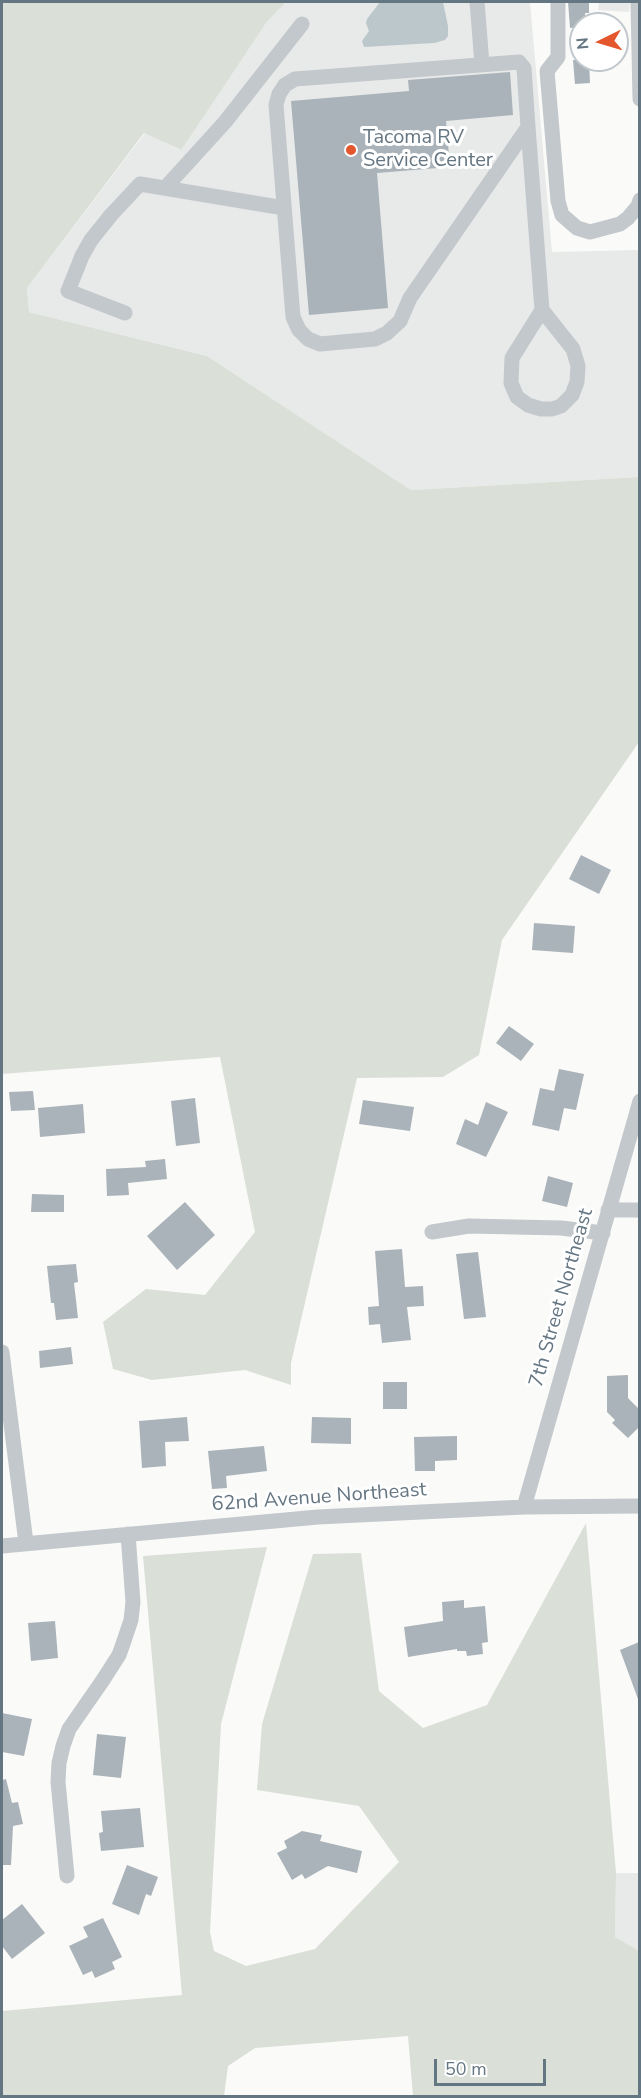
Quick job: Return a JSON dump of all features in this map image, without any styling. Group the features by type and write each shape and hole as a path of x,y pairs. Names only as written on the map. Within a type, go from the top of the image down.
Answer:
{"street":[{"path":"477,2 482,64"},
{"path":"558,2 558,57 547,71 547,80 558,201 562,215 577,228 590,232 620,224 638,206 639,200"},
{"path":"638,2 639,99"},
{"path":"165,188 225,122 302,24"},
{"path":"528,127 410,298 400,321 387,333 375,339 320,344 308,339 299,330 293,317 276,105 285,85 294,80 482,64 519,62 522,64 528,127 542,310 573,349 578,366 577,382 572,395 561,406 541,410 517,397 511,383 512,358 542,310"},
{"path":"125,313 68,291 91,240 140,184 284,208"},
{"name":"7th Street Northeast","path":"524,1507 639,1101"},
{"path":"608,1210 639,1210"},
{"path":"432,1232 469,1226 561,1228 603,1233"},
{"path":"2,1352 26,1543"},
{"name":"62nd Avenue Northeast","path":"2,1546 318,1517 524,1507 639,1506"},
{"path":"67,1876 58,1782 61,1755 69,1729 103,1680 124,1641 133,1602 128,1534"}],"shaded area":[{"path":"2,2 286,2 266,23 181,150 144,133 27,288 29,312 207,356 411,490 639,477 639,742 502,940 479,1055 443,1077 357,1078 291,1363 291,1385 245,1370 152,1380 113,1369 103,1322 146,1289 205,1295 255,1232 220,1057 2,1074"},
{"path":"286,2 530,2 552,252 639,250 639,477 411,490 207,356 29,312 27,288 145,133 180,150 266,23"},
{"path":"380,2 443,2 448,36 445,40 434,43 364,47 362,41 369,31 367,19"},
{"path":"599,2 630,2 629,12 598,10"},
{"path":"586,1523 616,1873 615,1937 639,1951 639,2096 413,2096 408,2036 255,2048 228,2066 224,2096 2,2096 2,2011 182,1995 143,1556 267,1547 221,1724 210,1932 214,1951 246,1966 315,1949 399,1862 359,1806 257,1790 262,1724 313,1554 361,1553 379,1691 423,1728 487,1705"},
{"path":"616,1873 639,1873 639,1951 615,1937"}],"building":[{"path":"568,2 589,2 589,12 569,12 569,15"},
{"path":"510,72 513,115 446,121 450,167 377,173 388,308 309,315 291,101 409,91 408,80"},
{"path":"574,72 590,72 590,83 575,84"},
{"path":"581,855 611,870 599,894 569,879"},
{"path":"534,923 575,926 573,953 532,950"},
{"path":"509,1026 534,1044 521,1061 496,1043"},
{"path":"559,1069 584,1074 576,1110 564,1108 559,1131 532,1125 540,1088 554,1091"},
{"path":"33,1091 35,1110 11,1111 9,1092"},
{"path":"195,1098 200,1143 176,1146 171,1101"},
{"path":"363,1100 414,1107 410,1131 359,1124"},
{"path":"486,1102 508,1112 486,1157 456,1144 465,1119 478,1125"},
{"path":"83,1104 85,1133 40,1137 38,1108"},
{"path":"165,1159 167,1179 128,1183 129,1195 107,1196 106,1169 146,1167 145,1161"},
{"path":"548,1176 573,1183 567,1207 542,1201"},
{"path":"32,1194 64,1195 64,1212 31,1212"},
{"path":"185,1202 215,1235 177,1270 147,1236"},
{"path":"402,1249 405,1287 423,1286 424,1306 407,1307 411,1340 382,1343 380,1324 369,1325 368,1307 379,1306 375,1251"},
{"path":"478,1252 486,1317 464,1319 456,1254"},
{"path":"76,1264 78,1282 74,1283 78,1318 56,1320 54,1303 51,1303 47,1266"},
{"path":"71,1347 73,1364 40,1368 39,1351"},
{"path":"628,1375 628,1398 639,1409 639,1427 628,1438 612,1423 615,1420 607,1412 607,1376"},
{"path":"383,1382 407,1382 407,1409 383,1409"},
{"path":"187,1417 189,1441 165,1442 166,1466 142,1468 139,1421"},
{"path":"312,1417 351,1418 351,1444 311,1443"},
{"path":"457,1436 457,1460 435,1461 435,1471 415,1471 414,1437"},
{"path":"264,1446 267,1471 226,1476 227,1488 212,1489 208,1451"},
{"path":"464,1600 464,1608 485,1606 488,1642 482,1643 483,1654 467,1656 466,1651 457,1651 457,1649 408,1657 404,1627 443,1621 442,1602"},
{"path":"55,1621 58,1658 31,1661 28,1623"},
{"path":"639,1642 639,1699 638,1699 620,1650"},
{"path":"2,1713 32,1719 24,1756 2,1752"},
{"path":"97,1734 126,1737 121,1778 93,1775"},
{"path":"6,1779 12,1803 18,1802 23,1824 13,1826 11,1865 2,1865 2,1780"},
{"path":"140,1808 144,1847 101,1851 99,1833 103,1832 101,1811"},
{"path":"302,1831 322,1835 320,1841 362,1851 357,1873 328,1866 305,1879 302,1874 292,1880 277,1853 287,1848 284,1841"},
{"path":"127,1865 158,1877 151,1896 146,1894 139,1915 112,1904"},
{"path":"22,1904 45,1933 12,1959 2,1946 2,1920"},
{"path":"103,1918 122,1957 112,1962 115,1969 95,1978 92,1971 83,1975 69,1946 88,1937 83,1927"}],"place":[{"name":"Tacoma RV Service Center","path":"351,150"}]}
